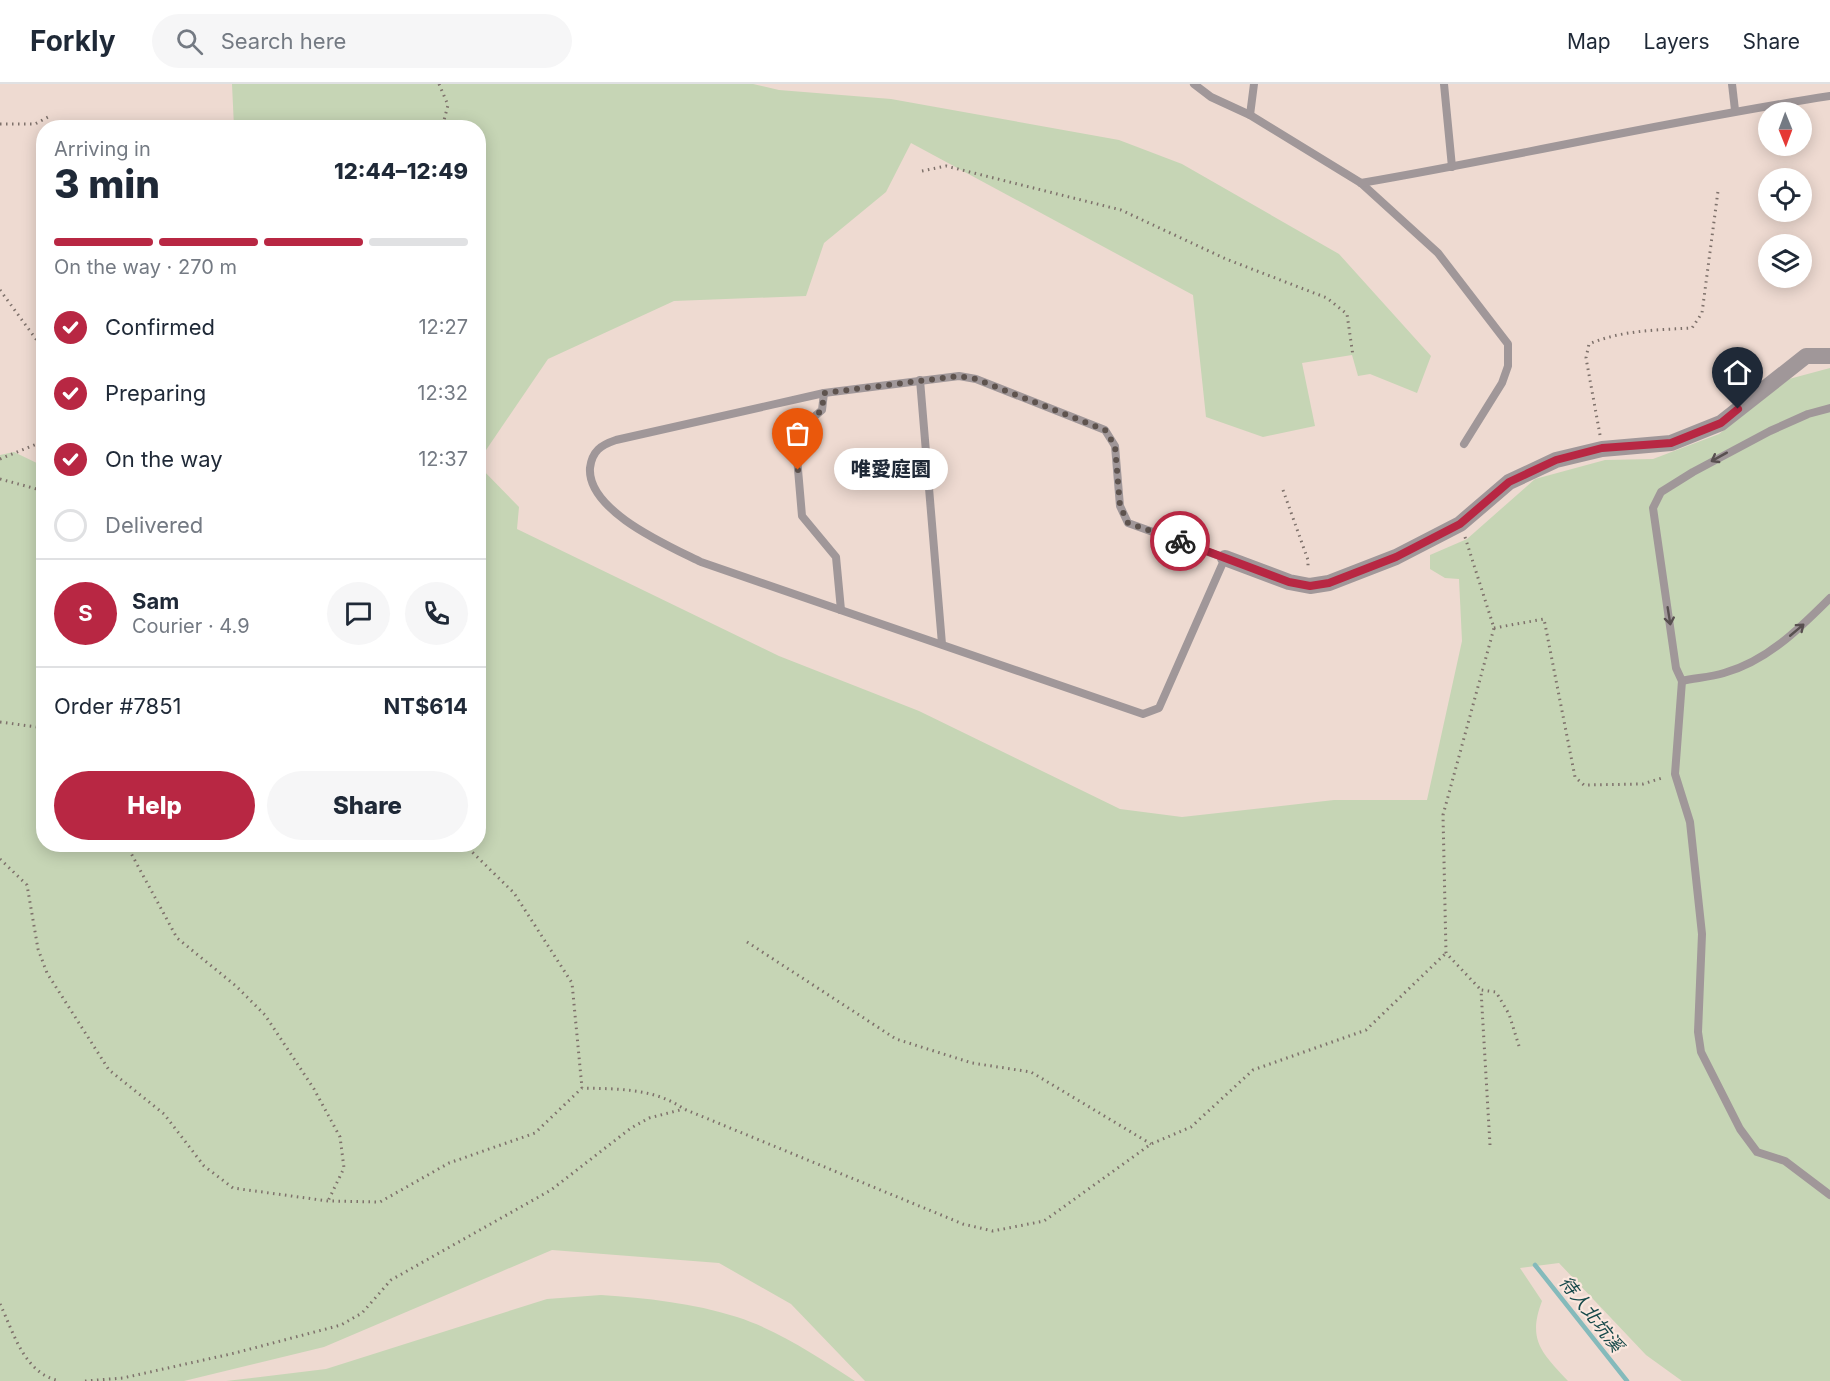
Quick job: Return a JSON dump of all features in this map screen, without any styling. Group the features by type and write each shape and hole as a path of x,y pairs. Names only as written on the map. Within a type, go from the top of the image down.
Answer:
{"street":[{"path":"1225,558 1260,572 1310,586 1329,583 1353,575 1396,557 1460,524 1509,482 1556,460 1602,448 1671,443 1721,423 1806,356 1830,356"}],"lane":[{"path":"1194,84 1211,97 1250,116 1361,183 1438,253 1508,344 1508,366 1502,383 1464,444"},
{"path":"1250,116 1254,84"},
{"path":"1444,84 1452,167"},
{"path":"1732,84 1735,110"},
{"path":"1361,183 1735,110 1830,96"},
{"path":"959,376 976,379 1105,430 1115,446 1120,506 1128,523 1225,558 1159,708 1143,714 701,562 658,541 616,514 594,489 590,477 593,455 601,446 616,440 824,393 920,380 959,376"},
{"path":"920,380 942,644"},
{"path":"824,393 822,410 808,422 796,446 802,516 836,557 841,610"},
{"path":"1830,408 1808,414 1731,450 1661,492 1653,508 1676,668 1682,681 1675,774 1690,822 1701,934 1698,1032 1701,1052 1740,1129 1756,1152 1785,1161 1830,1195"},
{"path":"1682,681 1724,673 1762,658 1802,626 1830,598"}],"path":[{"path":"439,84 448,105 444,120"},
{"path":"42,120 50,116"},
{"path":"0,124 36,123"},
{"path":"922,171 946,166 1120,210 1226,259 1327,298 1347,314 1353,356"},
{"path":"1602,448 1586,358 1590,344 1605,338 1639,331 1692,328 1702,313 1718,191"},
{"path":"0,290 36,339"},
{"path":"0,459 36,444"},
{"path":"0,479 36,489"},
{"path":"1283,490 1308,560 1310,586"},
{"path":"1460,524 1494,628 1443,815 1446,953 1481,990 1496,992 1509,1014 1519,1046"},
{"path":"1494,628 1544,619 1575,777 1584,784 1642,783 1675,774"},
{"path":"0,722 36,727"},
{"path":"130,852 177,938 236,986 265,1015 314,1089 340,1137 344,1168 328,1201"},
{"path":"472,852 514,893 572,984 582,1088"},
{"path":"0,859 27,885 38,949 47,973 109,1070 165,1114 204,1166 233,1188 328,1201 380,1202 449,1163 535,1133 582,1088 633,1089 670,1100 684,1109 963,1224 993,1231 1044,1221 1151,1143 1191,1126 1253,1070 1366,1030 1446,953"},
{"path":"747,942 896,1039 972,1064 1031,1072 1151,1143"},
{"path":"1481,990 1490,1145"},
{"path":"85,1381 123,1378 341,1326 362,1313 391,1280 551,1190 631,1128 649,1118 684,1109"},
{"path":"0,1304 29,1364 49,1379 60,1381"}],"green space":[{"path":"232,84 753,84 779,90 891,99 1119,140 1182,164 1339,254 1431,356 1417,393 1370,374 1358,376 1352,355 1302,363 1315,426 1263,437 1206,417 1193,295 911,143 886,192 824,243 806,296 674,301 548,359 486,450 486,120 234,120"},
{"path":"1830,368 1830,1381 1682,1381 1646,1355 1559,1263 1520,1268 1542,1301 1536,1326 1540,1345 1544,1354 1568,1381 865,1381 791,1304 719,1263 552,1250 324,1347 184,1381 0,1381 0,455 14,452 36,463 36,852 486,852 486,473 519,507 517,529 779,656 919,711 1120,809 1182,817 1334,800 1427,800 1462,641 1459,579 1445,578 1430,569 1430,555 1467,539 1535,479 1605,460 1653,459 1719,434 1789,379"},
{"path":"601,1295 669,1302 737,1317 783,1337 855,1381 226,1381 326,1369 547,1299"}],"waterway":[{"name":"待人北坑溪","path":"1535,1265 1627,1381"}],"way so far":[{"path":"798,470 796,446 808,422 822,410 824,393 959,376 976,379 1105,430 1115,446 1120,506 1128,523 1180,541"}],"place":[{"name":"唯愛庭園","path":"798,470"}],"route":[{"path":"1180,541 1289,582 1310,586 1329,583 1396,557 1435,538 1460,524 1509,482 1556,460 1602,448 1671,443 1721,423 1738,409"}]}
